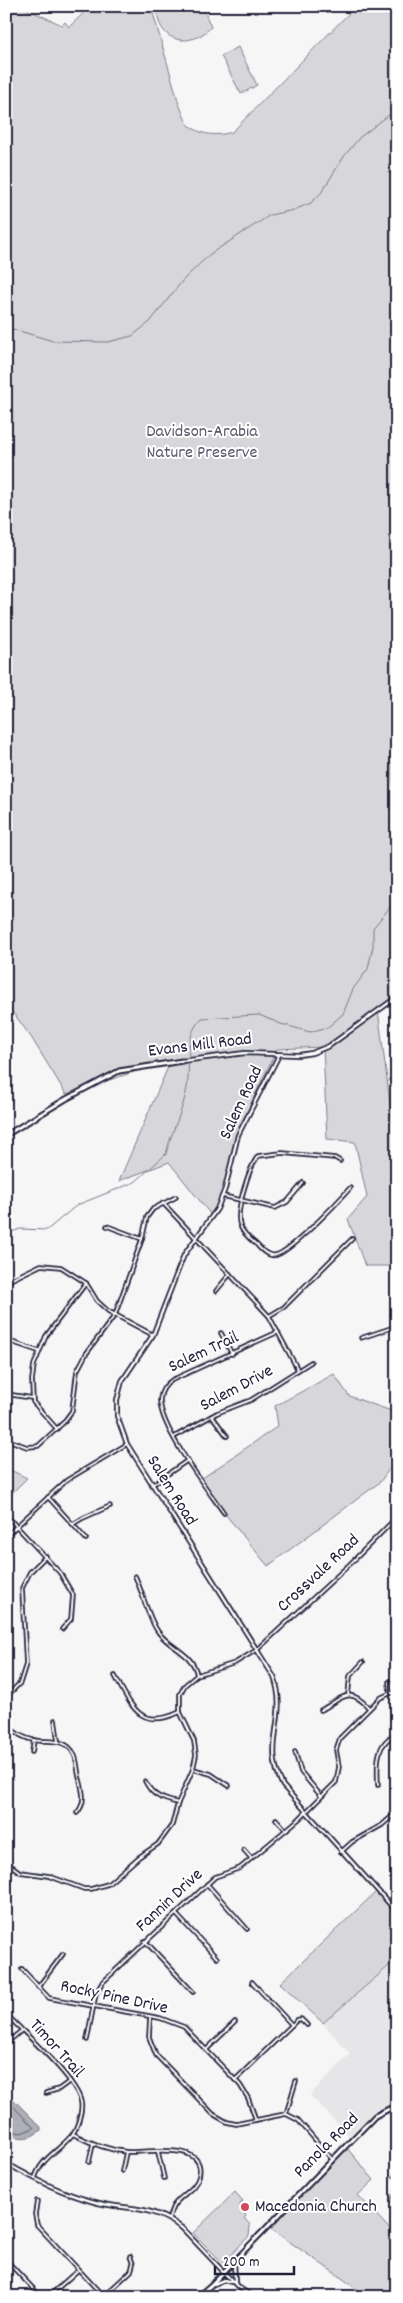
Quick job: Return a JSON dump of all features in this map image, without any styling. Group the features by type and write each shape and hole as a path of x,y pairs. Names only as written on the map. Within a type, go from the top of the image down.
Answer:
{"main road":[{"name":"Evans Mill Road","path":"6,1135 66,1099 120,1072 182,1061"},
{"name":"Panola Road","path":"197,2297 211,2285 222,2271 375,2116 397,2105"}],"street":[{"name":"Evans Mill Road","path":"182,1061 245,1053 299,1055 324,1048 397,997"},
{"name":"Salem Road","path":"279,1055 238,1135 223,1196 208,1222 184,1255 153,1335 126,1374 118,1392 118,1420 127,1444 274,1677 279,1694 273,1751 275,1769 283,1786 305,1813 397,1912"},
{"path":"340,1161 334,1158 282,1152 262,1153 250,1169 238,1218 241,1228 264,1252 273,1256 284,1251 297,1240 350,1188"},
{"path":"223,1196 275,1208 287,1202 303,1183"},
{"path":"6,1439 26,1447 34,1448 42,1445 72,1410 75,1380 80,1363 115,1315 142,1239 148,1216 153,1209 176,1196"},
{"path":"163,1203 269,1316 298,1370"},
{"path":"107,1226 142,1239"},
{"path":"269,1316 284,1307 352,1240"},
{"path":"6,1282 38,1266 49,1264 64,1268 86,1283 102,1307 153,1335"},
{"path":"216,1291 230,1273"},
{"path":"57,1429 39,1410 32,1398 32,1380 38,1351 46,1336 86,1283"},
{"path":"360,1338 397,1326"},
{"name":"Salem Trail","path":"224,1514 188,1460 166,1421 160,1402 164,1388 172,1380 278,1332"},
{"path":"221,1333 232,1354"},
{"path":"6,1340 38,1351"},
{"name":"Salem Drive","path":"174,1437 212,1416 251,1400 311,1362"},
{"path":"6,1394 32,1398"},
{"path":"212,1416 227,1436"},
{"path":"6,1536 67,1480 127,1444"},
{"path":"152,1485 188,1460"},
{"path":"48,1497 86,1539"},
{"path":"73,1524 110,1506"},
{"path":"6,1515 46,1556 60,1573 73,1595 71,1619 62,1629"},
{"name":"Crossvale Road","path":"197,1674 235,1664 258,1649 350,1564 397,1517"},
{"path":"6,1697 20,1683 26,1664 22,1588 30,1572 46,1556"},
{"path":"6,1862 20,1872 61,1879 84,1889 101,1887 113,1881 166,1836 172,1825 178,1803 193,1769 196,1747 180,1712 180,1694 188,1681 197,1674 187,1656 157,1632 142,1588 135,1576"},
{"path":"348,1695 350,1676 363,1662"},
{"path":"115,1676 132,1708 142,1716 150,1720 164,1720 180,1712"},
{"path":"389,1682 391,1693 397,1693"},
{"name":"Fannin Drive","path":"87,2040 96,1992 102,1983 215,1876 240,1868 286,1830 333,1786 338,1777 336,1750 338,1741 380,1698 391,1693"},
{"path":"321,1710 340,1697 348,1695 360,1699 369,1708"},
{"path":"55,1720 58,1741"},
{"path":"6,1725 15,1733 34,1740 58,1741 70,1746 75,1755 83,1801 77,1812"},
{"path":"378,1785 377,1765 380,1750 386,1740 397,1734"},
{"path":"32,1752 34,1740"},
{"path":"295,1752 301,1772 321,1796"},
{"path":"193,1769 211,1774 229,1786"},
{"path":"145,1781 153,1794 178,1803"},
{"path":"341,1852 352,1842 382,1825 397,1812"},
{"path":"276,1819 286,1830"},
{"path":"244,1850 251,1858"},
{"path":"207,1884 247,1929"},
{"path":"176,1914 217,1958"},
{"path":"146,1941 193,1992"},
{"path":"38,1987 63,1954"},
{"name":"Rocky Pine Drive","path":"22,1969 49,1998 166,2020 184,2027 236,2080 248,2098 256,2120"},
{"path":"252,1982 292,2025"},
{"name":"Timor Trail","path":"6,2014 70,2081 81,2102 80,2114 73,2134"},
{"path":"150,2017 149,2036 156,2055 208,2109 227,2122 245,2124 286,2114 298,2120 332,2159"},
{"path":"236,2080 292,2025 301,2019 307,2025"},
{"path":"207,2049 235,2022"},
{"path":"9,2041 21,2030"},
{"path":"286,2114 296,2080"},
{"path":"46,2093 59,2089 70,2081"},
{"path":"35,2178 37,2170 48,2156 73,2134 93,2144 126,2152 182,2151 199,2164 196,2182 174,2204 169,2219"},
{"path":"89,2162 93,2144"},
{"path":"122,2171 126,2152"},
{"path":"158,2152 164,2178"},
{"path":"6,2163 35,2178 90,2201 143,2208 169,2219 182,2228 235,2284 253,2297"},
{"path":"397,2191 394,2198 397,2213"},
{"path":"37,2201 35,2214 37,2225 77,2270 104,2296 131,2271 133,2264 130,2256"},
{"path":"6,2260 41,2297"},
{"path":"234,2260 235,2284"},
{"path":"48,2297 77,2270"},
{"path":"211,2285 224,2280 235,2284"},
{"path":"241,2297 245,2292"}],"shaded area":[{"path":"397,1959 397,2104 377,2110 349,2136 310,2095 350,2054 323,2023"}],"green space":[{"name":"Davidson-Arabia Nature Preserve","path":"6,6 20,6 62,25 65,22 69,27 91,6 151,6 185,119 190,126 200,132 221,134 232,132 356,6 397,6 397,730 393,747 392,765 393,783 397,799 397,997 378,1010 397,1157 397,1266 365,1266 348,1219 367,1197 355,1142 327,1139 323,1047 277,1049 238,1131 221,1200 211,1215 169,1162 119,1181 171,1060 66,1094 31,1037 6,1003"},
{"path":"164,6 202,6 211,27 203,34 185,40 169,36 163,30 157,10"},
{"path":"238,47 257,85 241,94 221,56"},
{"path":"334,1374 349,1396 397,1413 397,1458 380,1482 268,1566 225,1514 201,1479 278,1426 275,1406"},
{"path":"6,1468 27,1478 6,1499"},
{"path":"379,1889 397,1909 397,1959 323,2023 280,1983"},
{"path":"346,2147 374,2180 358,2195 397,2237 397,2297 369,2297 271,2229 333,2158"},
{"path":"235,2192 243,2201 240,2204 246,2216 244,2218 250,2225 249,2236 223,2263 193,2233"}],"water":[{"path":"13,2099 41,2127 41,2130 33,2136 24,2138 6,2134 6,2102"}],"waterway":[{"path":"6,327 53,341 108,342 132,336 150,322 183,280 210,254 270,215 294,210 311,203 321,193 345,155 360,137 397,109"},
{"path":"397,726 390,746 397,764"},
{"path":"6,1234 20,1229 47,1230 77,1205 135,1182 166,1154 187,1088 192,1033 202,1018 259,1015 281,1024 310,1032 328,1027 343,1014 353,989 368,969 373,946 373,928 391,906 397,882"}],"place":[{"name":"Macedonia Church","path":"245,2207"}]}
